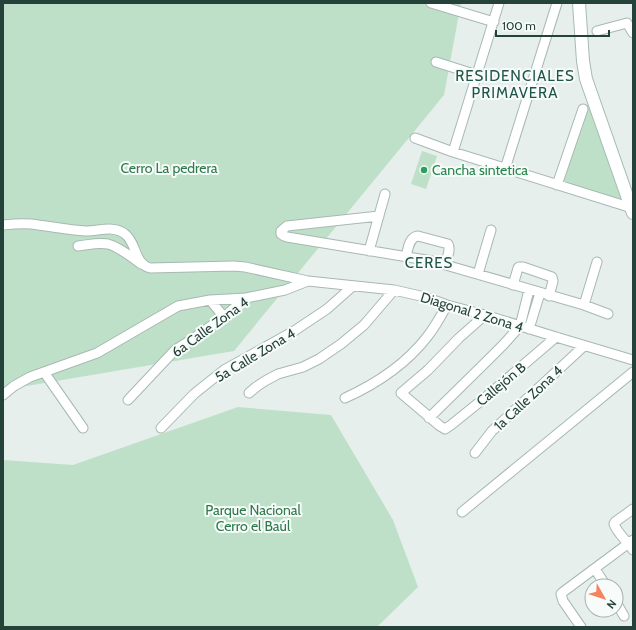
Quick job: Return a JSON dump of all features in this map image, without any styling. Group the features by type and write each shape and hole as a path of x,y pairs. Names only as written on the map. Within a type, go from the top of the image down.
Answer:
{"street":[{"path":"431,3 494,22"},
{"path":"452,152 499,3"},
{"path":"505,169 557,3"},
{"path":"579,3 583,61 586,79 632,210"},
{"path":"597,32 627,23 633,33"},
{"path":"436,62 477,75"},
{"path":"557,185 582,109"},
{"path":"415,138 452,152 632,210"},
{"path":"369,251 385,194"},
{"path":"379,216 287,226 281,231 281,234 287,237 445,264 584,305 608,314"},
{"path":"3,225 29,224 87,231 108,229 120,231 128,236 141,264"},
{"path":"478,274 491,230"},
{"path":"115,247 128,236"},
{"path":"406,257 412,238 418,236 448,244 450,249 445,264"},
{"path":"78,246 96,243 107,244 115,247 141,264"},
{"path":"584,305 597,262"},
{"name":"Diagonal 2 Zona 4","path":"141,264 150,268 245,267 308,281 394,290 425,297 447,305 633,360"},
{"path":"513,285 519,267 550,275 552,277 553,281 545,294 529,329"},
{"name":"6a Calle Zona 4","path":"128,400 175,350 224,317 246,298 285,290 308,281"},
{"name":"5a Calle Zona 4","path":"161,428 194,394 224,370 294,331 353,286"},
{"path":"249,393 265,381 278,374 303,367 319,359 341,344 364,325 394,290"},
{"path":"485,316 459,338 428,370 401,393 429,418 504,344 520,326 529,290"},
{"path":"3,395 22,380 97,353 178,306 210,300 246,298"},
{"path":"210,300 224,317"},
{"path":"345,398 362,391 403,362 419,347 434,328 447,305"},
{"name":"Callejón B","path":"429,418 445,429 556,338"},
{"name":"1a Calle Zona 4","path":"475,453 492,431 584,346"},
{"path":"44,372 83,428"},
{"path":"462,512 633,372"},
{"path":"581,627 563,601 561,594 632,544 616,529 614,524 633,509"},
{"path":"595,569 601,578"}],"green space":[{"name":"Cerro La pedrera","path":"3,3 461,3 444,95 234,351 3,390"},
{"path":"588,102 624,199 614,198 563,182"},
{"name":"Cancha sintetica","path":"422,151 437,156 426,189 411,184"},
{"name":"Parque Nacional Cerro el Baúl","path":"238,407 331,415 393,520 418,587 377,627 3,627 3,460 73,465"}],"place":[{"name":"Cancha sintetica","path":"424,170"}],"district":[{"name":"RESIDENCIALES PRIMAVERA","path":"515,84"},
{"name":"CERES","path":"429,263"}]}
